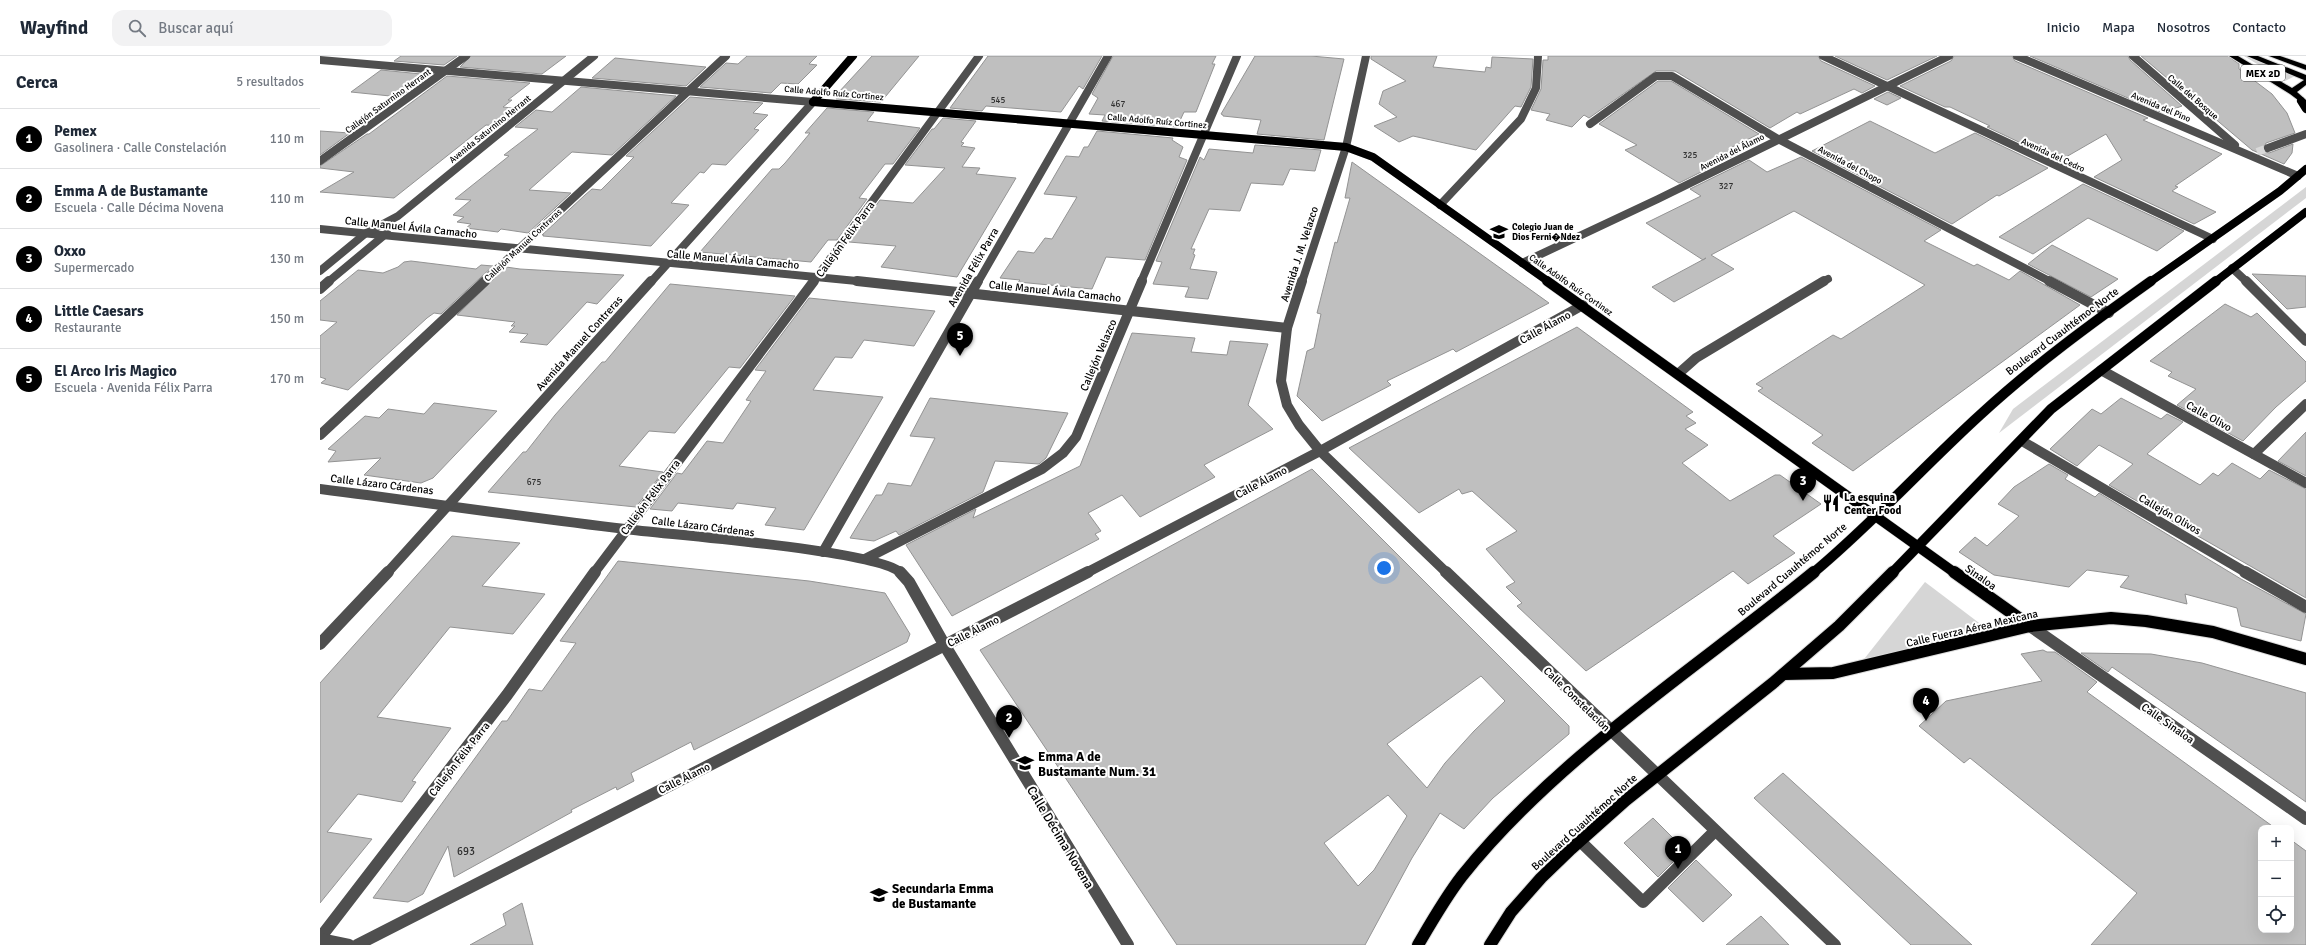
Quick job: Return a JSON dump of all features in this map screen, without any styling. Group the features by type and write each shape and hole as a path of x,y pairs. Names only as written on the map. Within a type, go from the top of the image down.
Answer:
{"highway":[{"name":"MEX 2D","path":"2232,56 2293,92 2304,103"},
{"name":"MEX 2D","path":"2251,56 2306,78"},
{"name":"MEX 2D","path":"2273,56 2306,68"},
{"name":"MEX 2D","path":"2293,92 2296,87 2306,82"}],"main road":[{"name":"Avenida Manuel Contreras","path":"813,102 853,56"},
{"name":"Calle Adolfo Ruíz Cortinez","path":"813,102 1346,147 1373,157 1583,305 1876,517"},
{"path":"2304,103 2306,109"},
{"name":"Boulevard Cuauhtémoc Norte","path":"1418,945 1464,873 1502,828 1541,791 1611,732 1811,574 1876,517 1985,410 2059,348 2213,239 2306,169"},
{"name":"Boulevard Cuauhtémoc Norte","path":"1490,945 1511,912 1541,878 1580,841 1784,674 1839,626 2022,441 2051,409 2306,212"},
{"name":"Sinaloa","path":"1876,517 2030,626"},
{"name":"Calle Fuerza Aérea Mexicana","path":"1784,674 1833,673 2030,626 2111,618 2146,621 2213,632 2306,659"}],"street":[{"path":"338,61 346,56"},
{"name":"Callejón Saturnino Herrant","path":"320,161 466,56"},
{"name":"Avenida Saturnino Herrant","path":"320,271 366,233 398,216 594,56"},
{"name":"Callejón Manuel Contreras","path":"320,435 726,56"},
{"name":"Callejón Félix Parra","path":"320,938 508,695 625,529 816,278 979,56"},
{"name":"Avenida Félix Parra","path":"823,552 1108,56"},
{"name":"Callejón Velazco","path":"865,559 1042,469 1064,453 1076,437 1205,135 1237,56"},
{"name":"Avenida J. M. Velazco","path":"1320,451 1299,425 1287,405 1281,381 1287,328 1346,147 1366,56"},
{"path":"1440,205 1496,148 1521,119 1536,88 1538,56"},
{"name":"Avenida del Cedro","path":"1823,56 1885,87 2213,239"},
{"name":"Avenida del Álamo","path":"1522,262 1658,199 1949,56"},
{"name":"Avenida del Pino","path":"2017,56 2242,151 2254,154 2298,176"},
{"name":"Calle del Bosque","path":"2133,56 2242,151"},
{"name":"Calle Adolfo Ruíz Cortinez","path":"322,62 338,61 813,102"},
{"name":"Avenida del Chopo","path":"1590,124 1656,76 1672,76 1778,139 2108,313"},
{"name":"Avenida Manuel Contreras","path":"320,644 450,505 813,102"},
{"path":"2268,148 2306,134"},
{"name":"Avenida Saturnino Herrant","path":"320,289 386,235 398,216"},
{"name":"Calle Manuel Ávila Camacho","path":"320,229 1130,310 1287,328"},
{"path":"2232,268 2306,341"},
{"path":"1678,374 1696,358 1828,279"},
{"name":"Calle Álamo","path":"357,945 946,646 1320,451 1583,305"},
{"name":"Calle Olivo","path":"2101,370 2306,483"},
{"path":"2254,454 2306,404"},
{"name":"Callejón Olivos","path":"2022,441 2306,607"},
{"name":"Calle Constelación","path":"1320,451 1611,732 1835,945"},
{"name":"Calle Lázaro Cárdenas","path":"320,489 625,529 823,552 865,559 889,565 900,571 909,582 946,646"},
{"name":"Calle Sinaloa","path":"2030,626 2306,819"},
{"name":"Calle Décima Novena","path":"946,646 1128,945"},
{"path":"1580,841 1643,902 1715,831"},
{"path":"320,938 349,945"}],"shaded area":[{"path":"2244,56 2256,56 2306,75 2293,77 2285,81"},
{"path":"2306,187 2306,198 1999,433 2013,409"},
{"path":"1925,582 1995,635 1857,668"}],"building":[{"path":"401,56 457,56 444,65 394,61"},
{"path":"471,56 566,56 542,74 460,67"},
{"path":"747,56 817,56 809,64 817,65 798,84 781,83 771,93 700,87 726,63 738,64"},
{"path":"872,56 919,56 881,102 836,99 841,93 838,93"},
{"path":"988,56 1102,56 1083,89 1079,86 1061,112 986,106 982,111 950,108"},
{"path":"1113,56 1216,56 1212,64 1215,64 1196,112 1184,112 1177,127 1102,121 1105,115 1089,114 1098,98 1092,94"},
{"path":"1255,56 1311,56 1344,59 1324,140 1257,134 1261,120 1223,116 1221,114"},
{"path":"1371,56 1437,56 1433,67 1485,72 1486,67 1491,68 1492,57 1533,59 1531,87 1521,107 1515,106 1476,150 1413,136 1399,142 1374,126 1397,117 1379,104 1383,91 1406,81 1371,59"},
{"path":"1548,56 1818,56 1821,61 1875,86 1862,93 1854,89 1800,114 1797,112 1770,128 1675,71 1656,71 1589,118 1584,115 1572,127 1546,120 1550,114 1531,110 1541,89 1543,60 1548,60"},
{"path":"1835,56 1937,56 1887,80"},
{"path":"1954,56 2012,56 2015,61 2148,118 2143,120 2222,154 2175,186 2178,187 2172,191 2216,212 2194,224 2094,177 2122,160 2106,134 2059,161 1987,127 1990,126 1950,107 1945,107 1900,86 1951,61"},
{"path":"2030,56 2128,56 2130,60 2182,106 2163,113"},
{"path":"2141,56 2228,56 2239,64 2239,69 2272,94 2287,113 2295,133 2266,143 2263,150 2269,153 2293,144 2292,153 2284,164 2252,150"},
{"path":"615,58 706,67 686,86 592,78"},
{"path":"381,70 431,75 400,97 351,92"},
{"path":"447,76 530,83 508,100 512,100 503,107 521,109 500,126 486,125 394,198 320,192 354,172 320,168 320,166 369,134"},
{"path":"1658,81 1671,81 1759,134 1730,148 1739,153 1679,183 1625,150 1637,145 1599,124"},
{"path":"581,87 676,96 612,155 572,152 529,190 571,193 528,233 501,229 498,232 466,228 471,224 457,222 464,217 453,215 471,200 455,199 509,156 504,155 538,129 515,127 536,110 552,112"},
{"path":"1888,92 1901,98 1887,105 1874,99"},
{"path":"690,97 763,103 753,113 768,115 754,129 759,130 726,165 712,164 704,173 700,172 671,203 689,205 651,246 542,235 592,189 601,190 634,157 626,156"},
{"path":"827,108 874,112 867,121 920,128 893,164 885,164 859,198 867,199 837,240 828,240 811,262 700,252 772,169 779,169 785,163 810,133 805,133"},
{"path":"943,118 976,121 961,142 964,143 961,146 975,148 962,167 980,168 976,174 1016,178 957,277 881,267 896,246 849,242 880,200 913,203 945,168 905,165 932,129 934,129"},
{"path":"1870,121 1935,153 1975,133 2048,168 1999,196 1997,195 1952,224 1812,151"},
{"path":"320,131 350,133 320,155"},
{"path":"1097,131 1173,138 1172,140 1183,147 1179,157 1187,160 1145,260 1106,257 1092,289 1018,282 1020,280 1000,278 1018,251 1034,253 1045,238 1052,239 1077,197 1044,194 1066,156 1079,157 1084,147 1088,147"},
{"path":"1255,145 1321,150 1315,171 1290,169 1283,185 1251,183 1240,211 1209,209 1191,249 1195,249 1193,254 1195,255 1190,269 1217,272 1208,299 1185,297 1189,287 1153,284 1162,262 1156,261 1200,157 1204,160 1209,149 1253,153"},
{"path":"1801,157 1941,230 1924,241 1974,266 1977,264 2009,280 2020,271 2080,305 1853,471 1812,443 1823,435 1758,391 1763,388 1756,384 1833,335 1841,339 1925,285 1794,211 1711,255 1734,269 1674,302 1652,287 1703,260 1646,223 1701,196 1690,189 1749,160 1767,172"},
{"path":"1352,162 1549,303 1456,352 1453,349 1387,381 1391,385 1322,421 1297,396 1307,351 1314,348 1321,314 1317,313 1335,242 1337,243 1350,198 1345,198"},
{"path":"2083,184 2184,231 2157,251 2088,218 2033,254 1999,237"},
{"path":"2052,245 2118,279 2091,297 2028,264"},
{"path":"411,261 476,269 481,265 493,266 441,314 434,313 427,318 348,390 321,383 326,379 320,377 320,336 337,322 320,320 320,301 358,270 383,273 398,267 404,262"},
{"path":"506,267 624,275 597,304 587,302 547,345 520,342 528,334 509,332 515,326 511,326 515,322 457,315"},
{"path":"2252,274 2306,276 2306,307 2287,309"},
{"path":"670,284 795,296 740,368 729,367 675,433 649,431 619,466 663,472 636,507 488,492 523,452 526,452 555,415 602,362 605,362"},
{"path":"809,298 935,311 914,346 864,340 852,358 835,357 813,390 883,397 804,530 765,525 776,508 737,503 733,509 678,503 672,511 650,509 677,473 682,474 707,441 723,443 751,401 746,400 766,371 755,370"},
{"path":"2225,304 2251,317 2257,313 2306,362 2306,381 2276,407 2243,441 2177,405 2196,389 2168,376 2172,372 2150,361"},
{"path":"1577,327 1693,412 1686,416 1696,423 1685,429 1708,445 1682,463 1730,501 1775,475 1780,475 1821,504 1773,536 1795,553 1748,584 1733,571 1586,671 1517,606 1522,603 1506,587 1515,582 1486,549 1517,531 1472,491 1462,494 1459,489 1419,513 1349,448"},
{"path":"1132,333 1195,338 1191,352 1227,355 1230,341 1268,344 1248,405 1273,429 1204,465 1215,477 1140,517 1122,495 1088,513 1101,531 1095,534 1099,539 952,616 906,545 976,509 973,518 1080,466"},
{"path":"930,398 1068,413 1046,458 1039,464 995,461 983,492 899,535 896,531 874,541 850,538 876,495 882,495 888,483 911,486 935,438 910,436"},
{"path":"2121,398 2161,419 2167,414 2183,422 2147,454 2200,485 2213,473 2218,476 2232,463 2260,479 2269,470 2306,489 2306,598 2109,485 2133,464 2099,445 2077,466 2050,449 2092,409 2101,414"},
{"path":"434,403 497,411 433,478 421,483 364,475 381,458 328,462 336,451 328,449 365,416 379,418 388,409 424,414"},
{"path":"2306,432 2306,476 2278,461"},
{"path":"2049,464 2068,475 2065,479 2095,497 2099,493 2241,579 2306,614 2301,641 2241,626 2237,608 2185,594 2187,604 2120,587 2129,576 2087,570 2069,587 1994,575 1959,552 1975,537 1987,546 2019,516 1998,504 2014,487"},
{"path":"1312,469 1569,726 1569,734 1493,798 1464,829 1440,813 1412,858 1365,945 1177,945 980,650","holes":["1481,676 1505,701 1474,731 1445,763 1427,788 1387,744","1388,795 1407,816 1374,870 1358,886 1324,843"]},
{"path":"452,536 520,543 482,586 545,594 513,634 450,627 377,717 451,728 412,781 416,782 402,802 358,794 327,832 372,839 320,903 320,683"},
{"path":"618,561 809,581 885,593 910,634 907,642 694,750 691,742 631,773 634,781 617,790 616,787 571,810 572,812 454,877 448,846 423,894 408,902 373,898 502,721 507,721 529,689 542,691 576,643 560,641"},
{"path":"2043,650 2047,652 2055,652 2097,682 2087,692 2271,825 2258,825 2258,933 2294,933 2294,842 2306,851 2306,945 2091,945 2137,893 1970,758 1964,763 1919,726 1946,701 2042,681 2021,654"},
{"path":"2081,653 2151,654 2202,663 2306,693 2306,802 2112,667 2108,672"},
{"path":"1783,773 1972,945 1911,945 1754,798"},
{"path":"1653,818 1685,850 1658,877 1624,843"},
{"path":"1696,860 1732,895 1703,922 1668,888"},
{"path":"522,903 533,945 470,945 506,925 503,914"},
{"path":"1761,916 1789,945 1726,945"}],"tunnel":[{"path":"2257,152 2268,148"}],"place":[{"name":"Colegio Juan de Dios Ferni�Ndez","path":"1499,232"},
{"name":"El Arco Iris Magico","path":"960,356"},
{"name":"Oxxo","path":"1803,501"},
{"name":"La esquina Center Food","path":"1831,503"},
{"name":"Little Caesars","path":"1926,721"},
{"name":"Emma A de Bustamante","path":"1009,738"},
{"name":"Emma A de Bustamante Num. 31","path":"1025,763"},
{"name":"Pemex","path":"1678,869"},
{"name":"Secundaria Emma de Bustamante","path":"879,895"}]}
